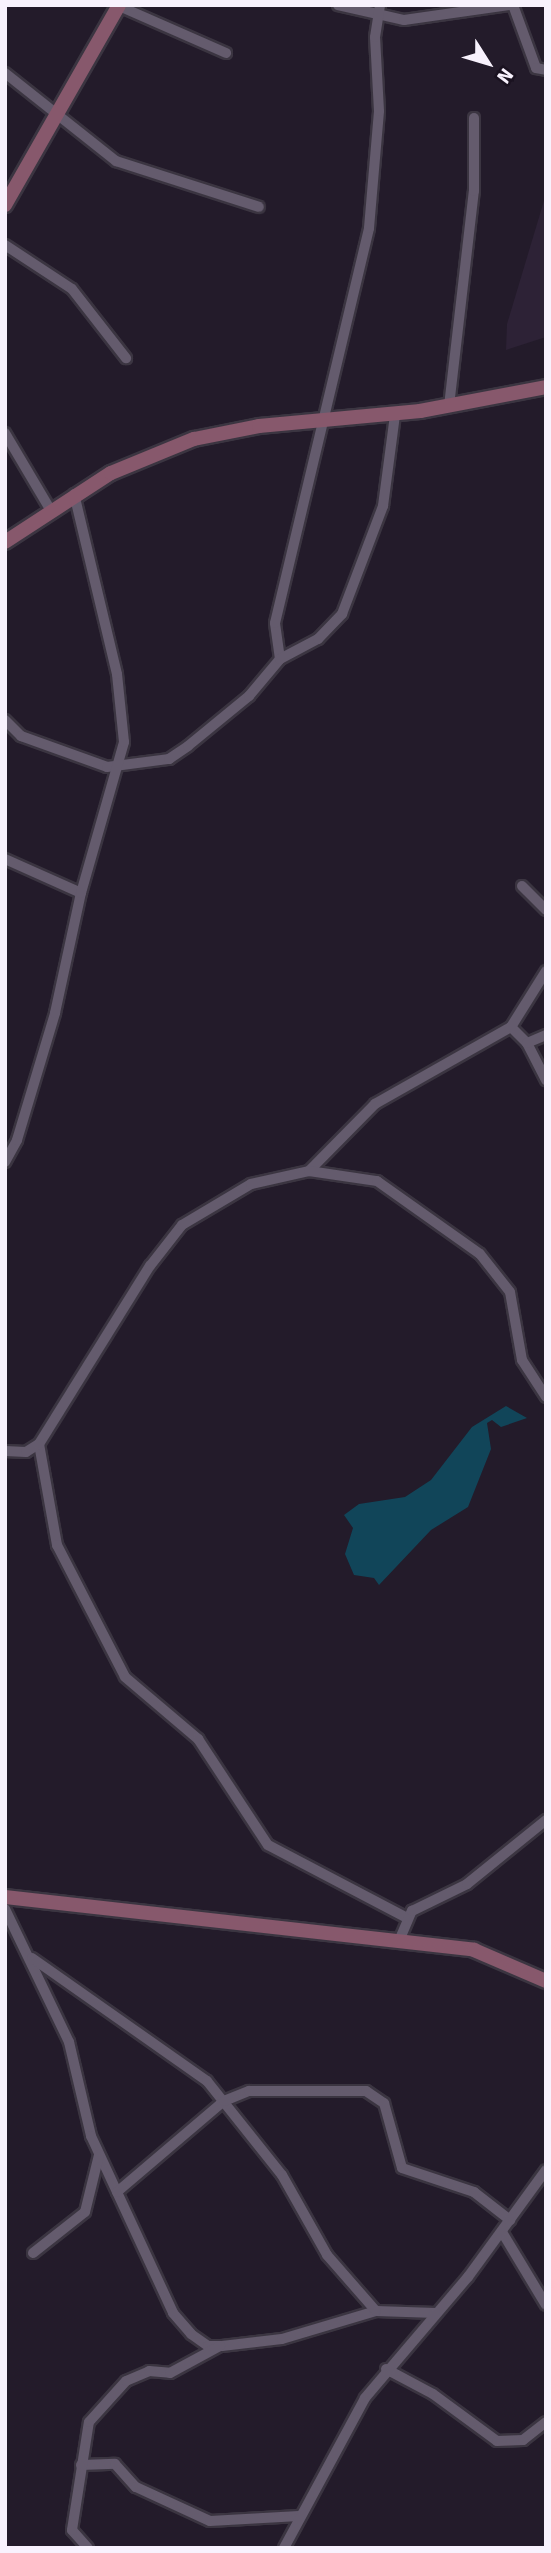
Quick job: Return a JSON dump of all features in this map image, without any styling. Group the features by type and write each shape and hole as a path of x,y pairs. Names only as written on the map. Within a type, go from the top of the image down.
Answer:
{"street":[{"path":"338,5 378,11 404,20 511,5 536,68 546,70"},
{"path":"5,205 56,111 119,6 226,53"},
{"path":"280,659 275,623 369,228 379,111 378,11"},
{"path":"5,73 130,168 259,206"},
{"path":"449,406 474,191 474,118"},
{"path":"5,245 72,289 126,358"},
{"path":"5,542 74,494 139,458 181,443 259,426 395,415 546,387"},
{"path":"5,720 21,736 66,755 117,766 169,759 249,696 280,659 332,628 358,581 388,487 395,415"},
{"path":"5,433 50,509"},
{"path":"5,1162 17,1140 55,1013 81,893 124,742 122,703 74,494"},
{"path":"5,859 81,893"},
{"path":"522,886 546,910"},
{"path":"309,1171 375,1104 510,1027 546,971"},
{"path":"510,1027 527,1043 546,1080"},
{"path":"527,1043 546,1035"},
{"path":"5,1451 26,1452 38,1444 150,1265 182,1225 251,1184 309,1171 377,1181 480,1254 510,1292 522,1360 546,1397"},
{"path":"38,1444 57,1545 125,1677 198,1739 268,1845 405,1917"},
{"path":"399,1941 405,1917 425,1902 467,1884 546,1820"},
{"path":"5,1896 474,1950 546,1981"},
{"path":"5,1909 31,1958 69,2042 99,2155 180,2323 201,2343 222,2346 282,2339 376,2311 436,2313"},
{"path":"31,1958 207,2081 282,2175 327,2255 376,2311"},
{"path":"117,2192 224,2101 250,2091 376,2094 388,2115 402,2168 474,2192 510,2220"},
{"path":"33,2253 85,2212 99,2155"},
{"path":"284,2548 337,2442 386,2369 502,2232 546,2170"},
{"path":"502,2232 546,2305"},
{"path":"88,2548 72,2530 89,2422 125,2381 149,2371 170,2373 222,2346"},
{"path":"386,2369 433,2394 497,2441 523,2440 546,2422"},
{"path":"81,2465 115,2464 136,2487 211,2521 299,2516"}],"shaded area":[{"path":"546,194 546,337 506,350 507,324"}],"water":[{"path":"506,1406 527,1418 501,1427 492,1420 487,1423 491,1449 468,1507 431,1530 379,1585 374,1578 354,1575 345,1554 353,1528 344,1515 359,1504 405,1497 431,1480 472,1427"}]}
